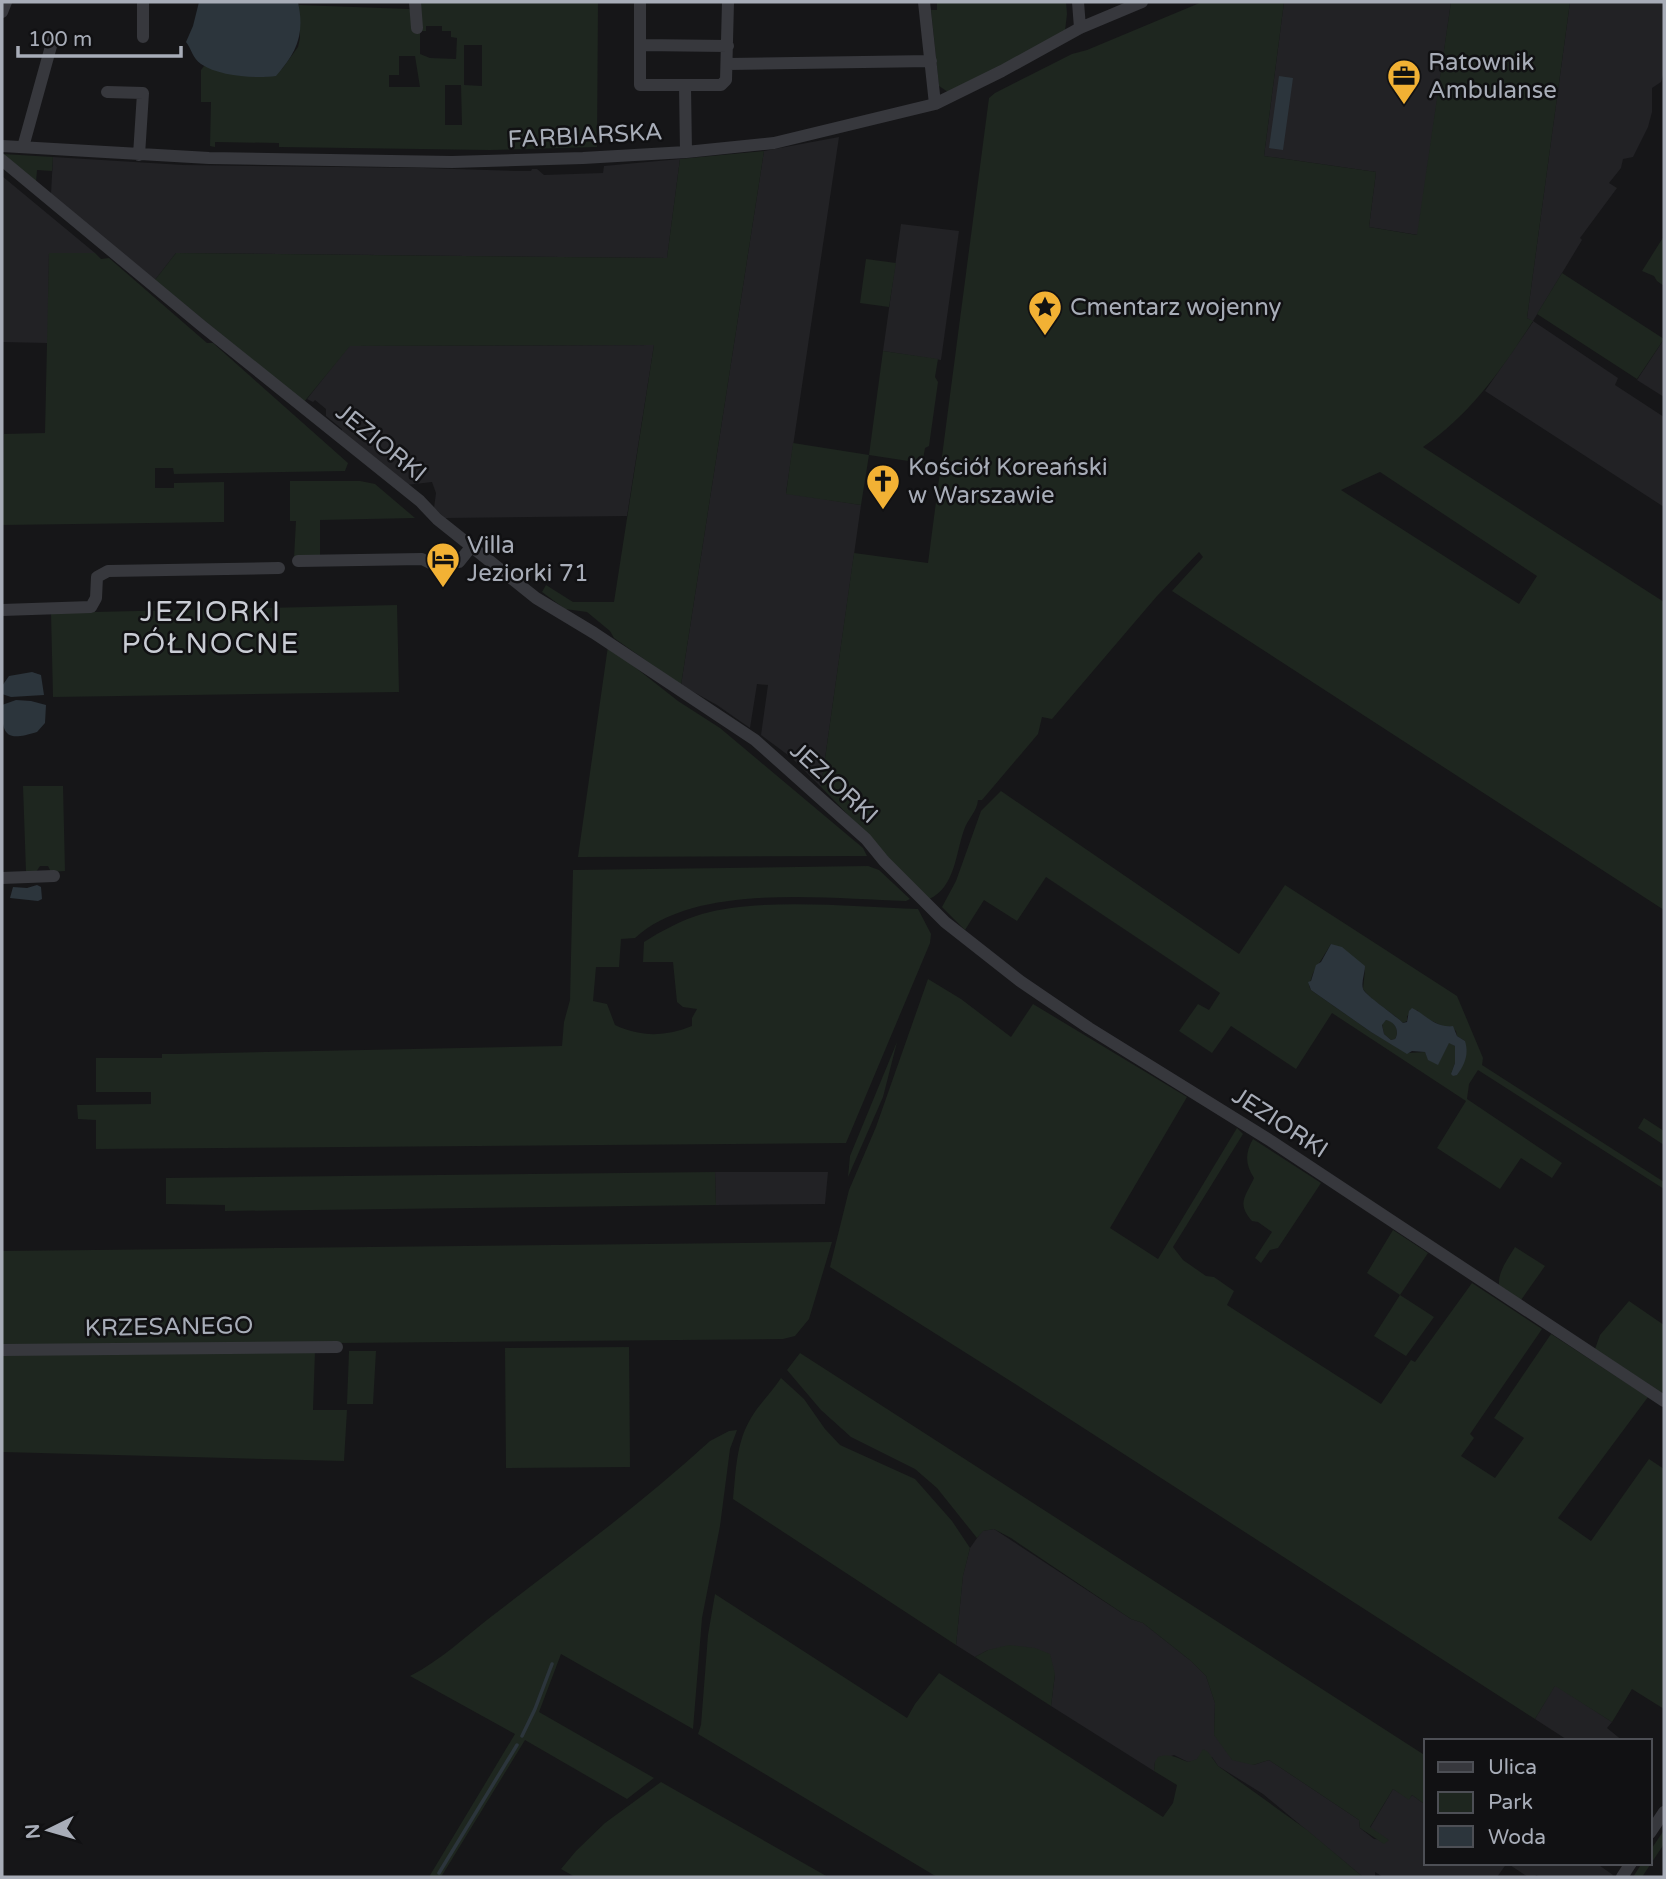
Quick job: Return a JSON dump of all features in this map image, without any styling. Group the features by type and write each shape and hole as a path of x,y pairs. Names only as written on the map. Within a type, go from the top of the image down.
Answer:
{"street":[{"path":"2,12 5,2"},
{"path":"143,2 143,37"},
{"path":"415,2 417,28"},
{"path":"640,2 640,85 685,86 721,85 726,80 728,2"},
{"path":"924,2 934,103"},
{"path":"1078,2 1080,28"},
{"name":"FARBIARSKA","path":"2,146 139,155 452,162 686,152 774,143 934,103 1002,71 1080,28 1142,2"},
{"path":"23,147 53,39"},
{"path":"639,45 728,46"},
{"path":"728,64 931,61"},
{"path":"685,86 686,152"},
{"path":"107,92 148,90 139,155"},
{"name":"JEZIORKI","path":"2,160 536,598 755,740 866,839 884,861 945,922 1020,981 1089,1028 1271,1141 1664,1401"},
{"path":"298,561 422,559 430,562 459,562 471,547"},
{"path":"2,610 91,607 96,598 95,581 108,571 279,568"},
{"path":"2,878 54,876"},
{"name":"KRZESANEGO","path":"2,1350 337,1347"},
{"path":"1652,1830 1664,1812"}],"shaded area":[{"path":"1284,2 1451,2 1418,235 1369,227 1376,172 1264,156"},
{"path":"1570,2 1664,2 1664,72 1661,82 1652,88 1652,112 1648,127 1633,157 1623,159 1621,168 1609,183 1617,188 1580,238 1582,240 1533,321 1618,378 1615,385 1664,417 1664,507 1485,391 1533,322 1527,318"},
{"path":"839,137 786,493 861,505 821,787 792,758 761,735 768,685 757,684 750,728 681,685 764,151"},
{"path":"53,157 183,165 517,171 537,169 544,175 603,173 604,166 680,159 667,258 176,253 155,280 51,194"},
{"path":"2,176 95,253 49,253 48,343 2,342"},
{"path":"901,224 959,231 941,360 883,351"},
{"path":"1664,339 1664,397 1637,380"},
{"path":"654,345 627,516 445,518 434,508 436,493 432,482 406,485 342,433 342,429 326,416 326,409 315,400 313,402 307,399 349,346"},
{"path":"715,1172 828,1172 825,1204 716,1205"},
{"path":"994,1529 1131,1619 1143,1623 1191,1661 1206,1676 1215,1703 1214,1735 1253,1765 1269,1760 1359,1820 1360,1828 1374,1839 1388,1840 1370,1828 1393,1789 1409,1799 1412,1795 1424,1801 1424,1865 1506,1865 1497,1877 1383,1877 1375,1872 1375,1877 1363,1877 1263,1794 1218,1766 1212,1757 1188,1762 1174,1755 1155,1762 1154,1771 1051,1706 1055,1674 988,1650 975,1657 956,1645 963,1575 970,1548 982,1531"},
{"path":"1555,1685 1612,1722 1607,1728 1621,1739 1566,1739 1535,1719"},
{"path":"1510,1865 1599,1865 1613,1875 1612,1877 1528,1877"}],"green space":[{"path":"421,2 598,2 597,147 490,150 279,147 279,143 215,142 215,147 210,146 211,102 201,102 201,70 204,66 237,75 265,77 282,69 298,47 299,5 409,9 420,28","holes":["426,26 442,26 442,31 451,31 451,37 457,38 456,59 430,58 420,54 420,31 426,31","464,45 482,45 482,86 464,85","399,56 415,56 420,87 389,87 389,75 399,75","445,85 461,85 462,125 445,125"]},
{"path":"937,2 1066,2 1065,31 948,92 939,86 931,10 937,10"},
{"path":"1202,2 1284,2 1264,156 1376,172 1369,227 1417,235 1451,2 1570,2 1527,318 1533,321 1510,356 1471,405 1423,447 1664,602 1664,910 1172,591 1203,557 1199,552 1157,596 1052,719 1042,717 1038,734 982,800 978,800 964,830 953,869 938,894 929,899 821,787 854,553 928,563 989,98 1072,54","holes":["1380,472 1537,576 1519,604 1341,490"]},
{"path":"764,151 681,685 614,638 610,631 587,612 565,609 542,592 546,585 573,602 614,602 654,345 350,346 304,402 155,280 176,253 667,258 680,159"},
{"path":"3,154 53,157 52,171 37,170 36,182"},
{"path":"1664,236 1664,286 1654,276 1642,271"},
{"path":"49,253 95,253 101,259 109,258 207,343 213,343 348,463 345,471 174,474 173,468 155,468 155,488 174,488 174,483 224,482 224,522 2,525 4,434 45,433"},
{"path":"866,259 896,263 889,307 860,303"},
{"path":"1562,273 1664,339 1637,379 1537,314"},
{"path":"883,351 938,359 935,377 938,382 929,446 925,448 923,459 928,464 869,455"},
{"path":"793,443 869,455 861,505 786,494"},
{"path":"290,481 360,481 375,484 415,518 320,520 320,557 294,558 296,521 290,521"},
{"path":"397,605 399,692 53,697 51,613"},
{"path":"608,646 678,701 720,728 863,848 867,856 578,857"},
{"path":"23,786 63,786 65,871 51,872 48,866 40,866 36,872 26,872"},
{"path":"1001,791 1239,954 1285,885 1457,996 1483,1058 1482,1065 1664,1182 1664,1189 1478,1070 1469,1084 1467,1099 1562,1163 1552,1178 1521,1158 1500,1189 1437,1148 1466,1101 1332,1013 1296,1069 1231,1026 1212,1053 1179,1031 1198,1004 1209,1010 1220,993 1046,877 1017,921 984,900 965,930 942,907 956,881 981,811","holes":["1331,944 1365,970 1363,989 1403,1023 1407,1021 1407,1016 1417,1010 1421,1016 1445,1027 1450,1026 1457,1036 1465,1041 1451,1074 1455,1063 1455,1046 1449,1042 1445,1050 1428,1058 1425,1052 1407,1053 1371,1032 1309,986 1313,973"]},
{"path":"868,866 879,870 910,899 764,898 727,901 692,908 661,920 635,938 621,939 619,967 596,967 593,1001 607,1004 615,1025 634,1032 663,1034 692,1026 692,1018 697,1009 683,1007 677,1002 673,962 643,962 644,942 672,926 702,914 780,904 918,909 931,934 930,943 846,1143 96,1149 96,1120 78,1119 77,1105 151,1104 151,1092 96,1092 96,1058 162,1058 162,1054 562,1046 564,1022 570,1000 573,870"},
{"path":"928,979 961,999 1011,1037 1033,1004 1187,1097 1110,1228 1158,1259 1237,1128 1243,1134 1173,1247 1183,1260 1234,1291 1227,1305 1381,1404 1411,1360 1415,1362 1472,1283 1542,1329 1470,1434 1474,1438 1461,1456 1495,1478 1524,1438 1494,1418 1551,1334 1648,1397 1558,1518 1591,1541 1649,1459 1664,1469 1664,1709 1632,1689 1612,1722 1555,1686 1535,1719 830,1267 849,1190 876,1127"},
{"path":"1386,1020 1396,1027 1395,1039 1391,1040 1384,1034 1382,1024"},
{"path":"897,1042 883,1097 848,1177 850,1156"},
{"path":"1644,1118 1664,1131 1664,1145 1638,1128"},
{"path":"1253,1139 1321,1183 1278,1248 1270,1250 1261,1263 1255,1258 1272,1232 1252,1221 1243,1204 1254,1178 1247,1158"},
{"path":"715,1172 716,1205 225,1211 225,1205 166,1204 166,1178"},
{"path":"1393,1230 1428,1253 1400,1295 1367,1273"},
{"path":"832,1242 809,1319 795,1336 783,1339 2,1346 2,1251"},
{"path":"1515,1247 1545,1266 1521,1300 1499,1285 1502,1270"},
{"path":"1400,1295 1434,1317 1406,1356 1374,1336"},
{"path":"1629,1301 1664,1325 1664,1394 1595,1349 1600,1335"},
{"path":"629,1347 630,1467 506,1468 505,1348"},
{"path":"315,1351 313,1410 347,1410 344,1461 2,1452 2,1354"},
{"path":"349,1351 376,1351 373,1404 347,1404"},
{"path":"800,1353 1424,1755 1423,1803 1412,1795 1409,1800 1393,1789 1370,1827 1389,1840 1384,1844 1360,1828 1359,1820 1269,1760 1253,1765 1232,1760 1214,1735 1215,1703 1206,1676 1191,1661 1143,1623 1131,1619 1011,1538 994,1529 983,1531 977,1538 937,1488 915,1469 851,1437 821,1410 787,1370"},
{"path":"781,1378 804,1399 840,1445 915,1479 952,1521 970,1548 963,1576 956,1645 733,1499 742,1437 754,1413"},
{"path":"737,1430 730,1449 720,1526 702,1618 693,1729 561,1654 539,1712 654,1778 627,1799 525,1740 441,1877 429,1877 515,1734 410,1676 442,1656 603,1531 710,1441"},
{"path":"715,1594 907,1718 939,1673 1163,1817 1173,1803 1177,1785 1154,1771 1155,1762 1158,1757 1173,1756 1188,1762 1197,1759 1203,1749 1218,1766 1307,1830 1363,1877 937,1877 698,1734"},
{"path":"1009,1645 1035,1648 1050,1654 1055,1674 1051,1706 975,1657 988,1650"},
{"path":"661,1782 828,1877 575,1877 561,1869 605,1823"},
{"path":"1664,1830 1664,1844 1652,1862 1652,1848"},
{"path":"1641,1865 1650,1865 1642,1877 1633,1877"}],"water":[{"path":"199,2 298,2 298,42 276,76 248,77 227,74 198,62 186,42"},
{"path":"1279,76 1293,78 1283,150 1269,148"},
{"path":"32,672 41,675 44,695 11,697 2,694 2,686 9,676"},
{"path":"16,700 46,705 45,723 37,732 18,736 8,734 3,723 2,705"},
{"path":"37,885 41,887 42,899 38,901 10,898 13,887 27,888"},
{"path":"1331,944 1342,947 1365,966 1362,983 1365,992 1403,1023 1407,1022 1412,1008 1436,1023 1453,1026 1457,1036 1465,1041 1467,1050 1457,1075 1451,1074 1455,1063 1455,1046 1449,1043 1438,1065 1428,1060 1425,1052 1412,1051 1407,1054 1311,990 1308,982 1311,981 1316,965 1321,962","holes":["1386,1020 1397,1030 1395,1039 1391,1040 1384,1034 1382,1025"]}],"waterway":[{"path":"522,1736 552,1664"},
{"path":"439,1873 517,1745"}],"place":[{"name":"Ratownik Ambulanse","path":"1404,106"},
{"name":"Cmentarz wojenny","path":"1045,337"},
{"name":"Kościół Koreański w Warszawie","path":"883,511"},
{"name":"Villa Jeziorki 71","path":"443,589"}],"district":[{"name":"JEZIORKI PÓŁNOCNE","path":"211,628"}]}
